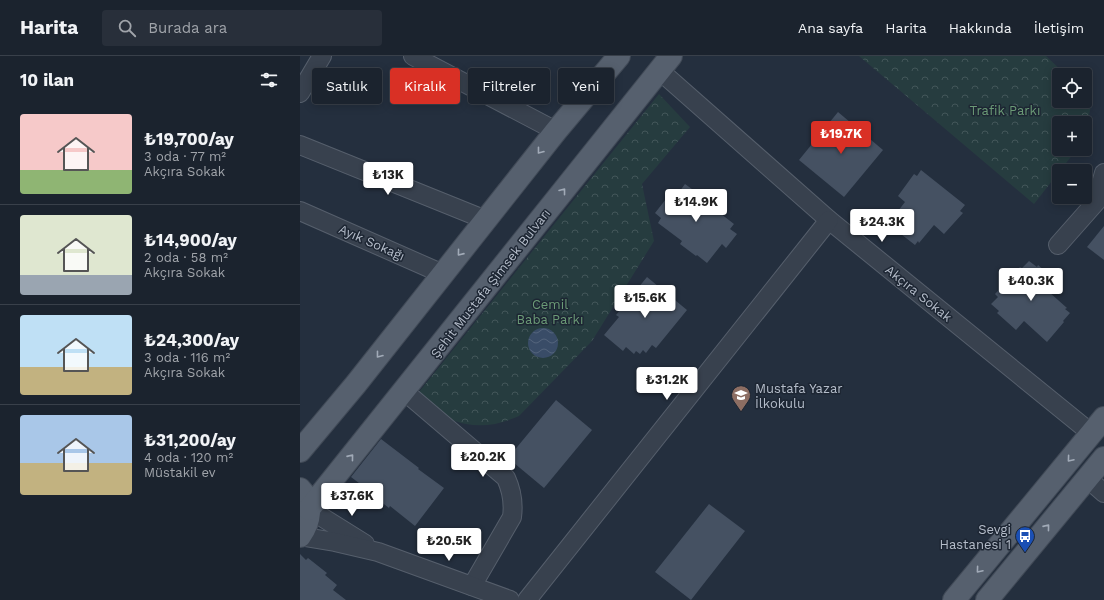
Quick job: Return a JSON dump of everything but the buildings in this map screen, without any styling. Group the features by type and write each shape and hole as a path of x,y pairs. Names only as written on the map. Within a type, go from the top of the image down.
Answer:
{"main road":[{"path":"300,451 356,384 556,131 619,56"},
{"name":"Şehit Mustafa Şimsek Bulvarı","path":"310,509 665,63"},
{"path":"954,600 1098,426"},
{"path":"987,600 1104,458"},
{"path":"300,489 307,500 310,509 306,528 300,536"}],"street":[{"path":"300,93 322,56"},
{"path":"413,56 556,131"},
{"name":"Akçıra Sokak","path":"665,63 829,220 1098,426"},
{"path":"300,145 486,220"},
{"path":"1058,245 1096,202 1104,173"},
{"name":"Ayık Sokağı","path":"300,211 443,274"},
{"path":"527,600 829,220"},
{"path":"404,391 506,478 511,488 514,508 512,517 472,586"},
{"path":"1087,478 1104,493"},
{"path":"310,509 378,552"},
{"path":"300,536 378,552 510,600"}],"green space":[{"name":"Trafik Parkı","path":"859,56 1046,56 1059,68 1052,68 1052,108 1090,108 1089,116 1052,116 1052,156 1072,156 1065,164 1052,164 1052,181 1034,204"},
{"name":"Cemil Baba Parkı","path":"659,94 690,127 642,184 654,241 592,341 519,416 504,422 488,425 471,425 448,418 419,392"}],"water":[{"path":"543,328 549,329 557,337 557,349 549,357 543,358 537,357 529,349 528,343 529,337 537,329"}],"place":[{"name":"Mustafa Yazar İlkokulu","path":"741,412"},
{"name":"Sevgi Hastanesi 1","path":"1025,553"}]}
